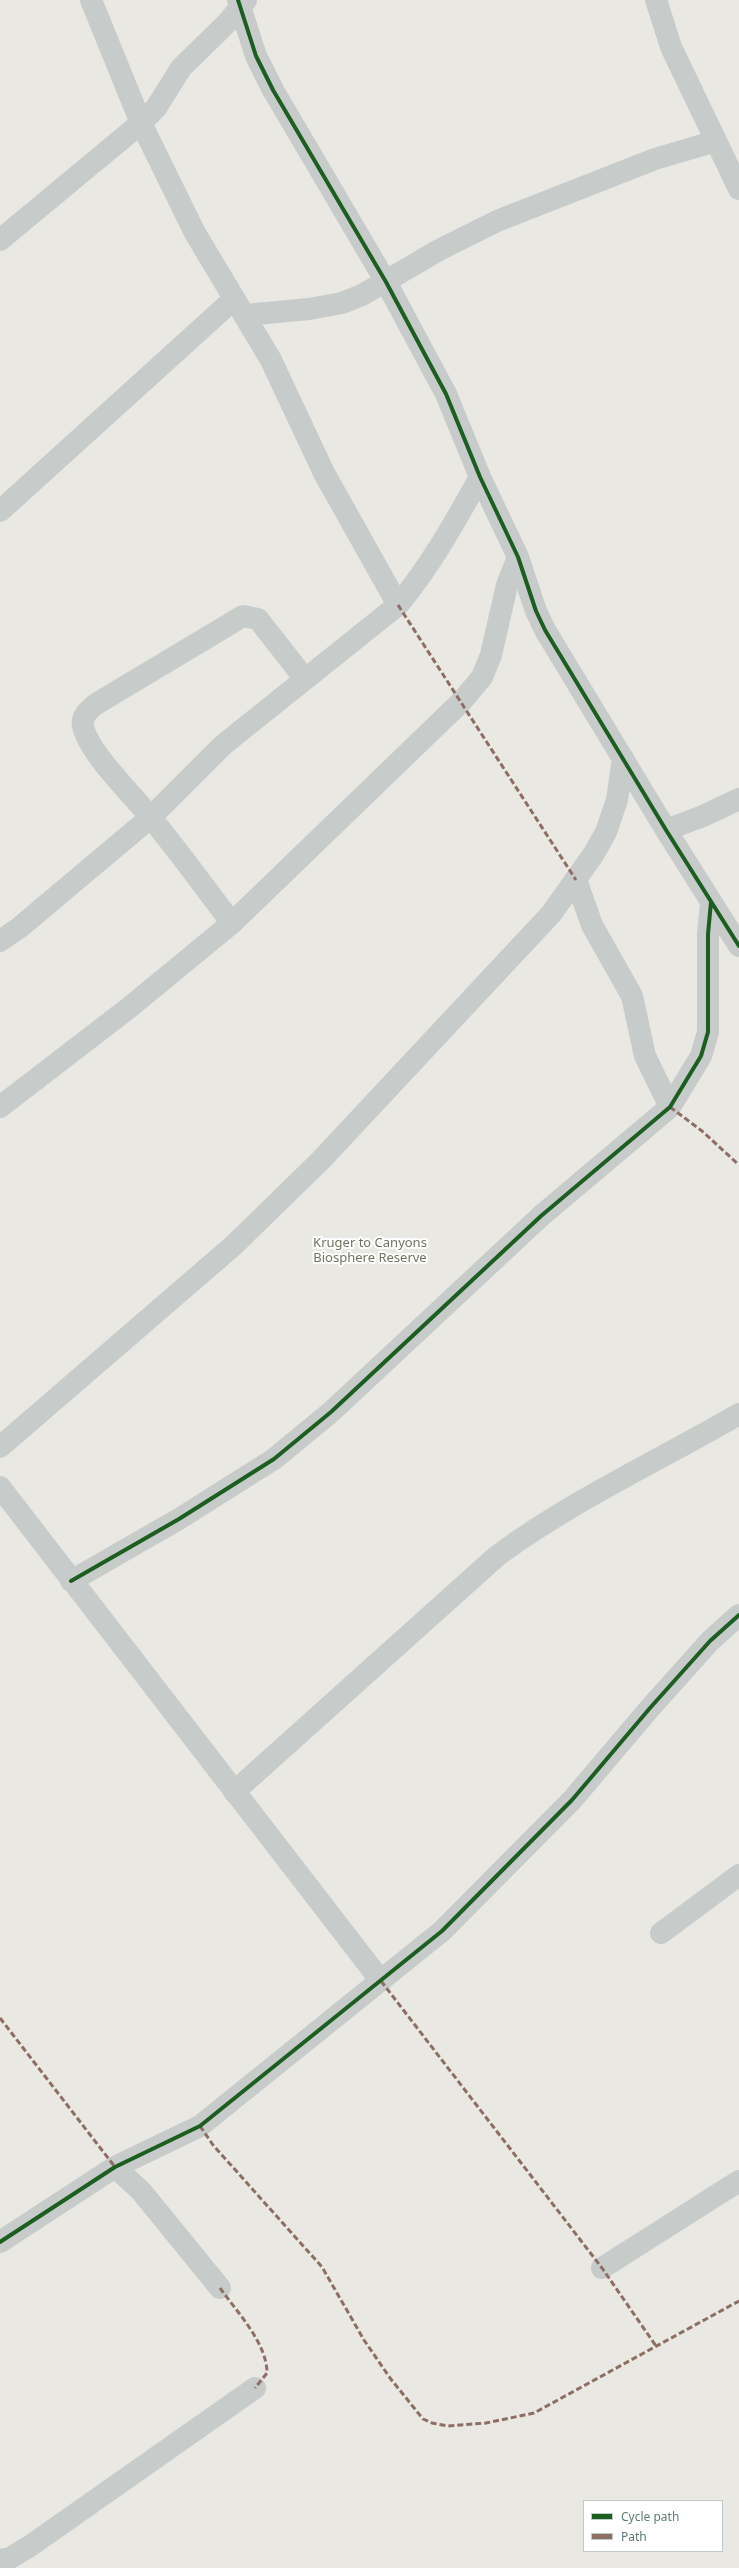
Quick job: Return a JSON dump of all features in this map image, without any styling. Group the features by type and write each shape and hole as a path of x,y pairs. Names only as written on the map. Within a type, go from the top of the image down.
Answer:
{"street":[{"path":"91,0 141,123 195,233 274,367 324,473 398,604"},
{"path":"656,0 671,47 739,189"},
{"path":"0,240 141,123 156,108 182,68 242,2"},
{"path":"242,2 256,56 273,90 386,282 446,394 480,477 518,557 536,611 545,630 666,830 739,946"},
{"path":"0,511 240,307 309,309 342,303 386,282 439,250 497,221 655,158 716,141"},
{"path":"0,941 19,928 151,817 223,745 398,604 420,579 452,527 480,477"},
{"path":"0,1106 130,1007 232,923 462,701 482,677 491,655 507,586 518,557"},
{"path":"232,923 151,817 112,773 83,727 86,713 96,704 243,616 258,619 305,679"},
{"path":"0,1447 234,1245 321,1160 541,924 576,880 609,825 617,800 623,758"},
{"path":"666,830 703,816 739,799"},
{"path":"576,880 592,925 632,996 645,1056 670,1107"},
{"path":"71,1581 179,1519 274,1459 331,1412 541,1216 670,1107 701,1056 708,1032 708,934 711,902"},
{"path":"234,1792 497,1556 538,1526 739,1414"},
{"path":"0,1488 381,1981"},
{"path":"0,2242 115,2167 200,2126 442,1931 518,1857 572,1800 705,1647 739,1615"},
{"path":"661,1933 739,1875"},
{"path":"115,2167 141,2191 220,2288"},
{"path":"602,2268 739,2181"},
{"path":"0,2560 10,2558 30,2546 255,2388"}],"green space":[{"name":"Kruger to Canyons Biosphere Reserve","path":"0,0 739,0 739,2568 0,2568"}],"marked path":[{"path":"398,605 576,880"},
{"path":"670,1107 702,1131 739,1165"},
{"path":"381,1981 602,2268 656,2346"},
{"path":"0,2018 115,2167"},
{"path":"200,2126 213,2145 322,2267 364,2340 390,2378 423,2419 432,2423 448,2426 486,2423 534,2413 739,2301"},
{"path":"220,2288 250,2328 262,2350 266,2362 267,2373 255,2388"}],"cycle path":[{"path":"238,0 256,56 273,90 386,282 446,394 480,477 518,557 536,611 545,630 666,830 739,946"},
{"path":"71,1581 179,1519 274,1459 331,1412 541,1216 670,1107 701,1056 708,1032 708,934 711,902"},
{"path":"0,2242 115,2167 200,2126 442,1931 572,1800 650,1708 710,1641 739,1615"}]}
